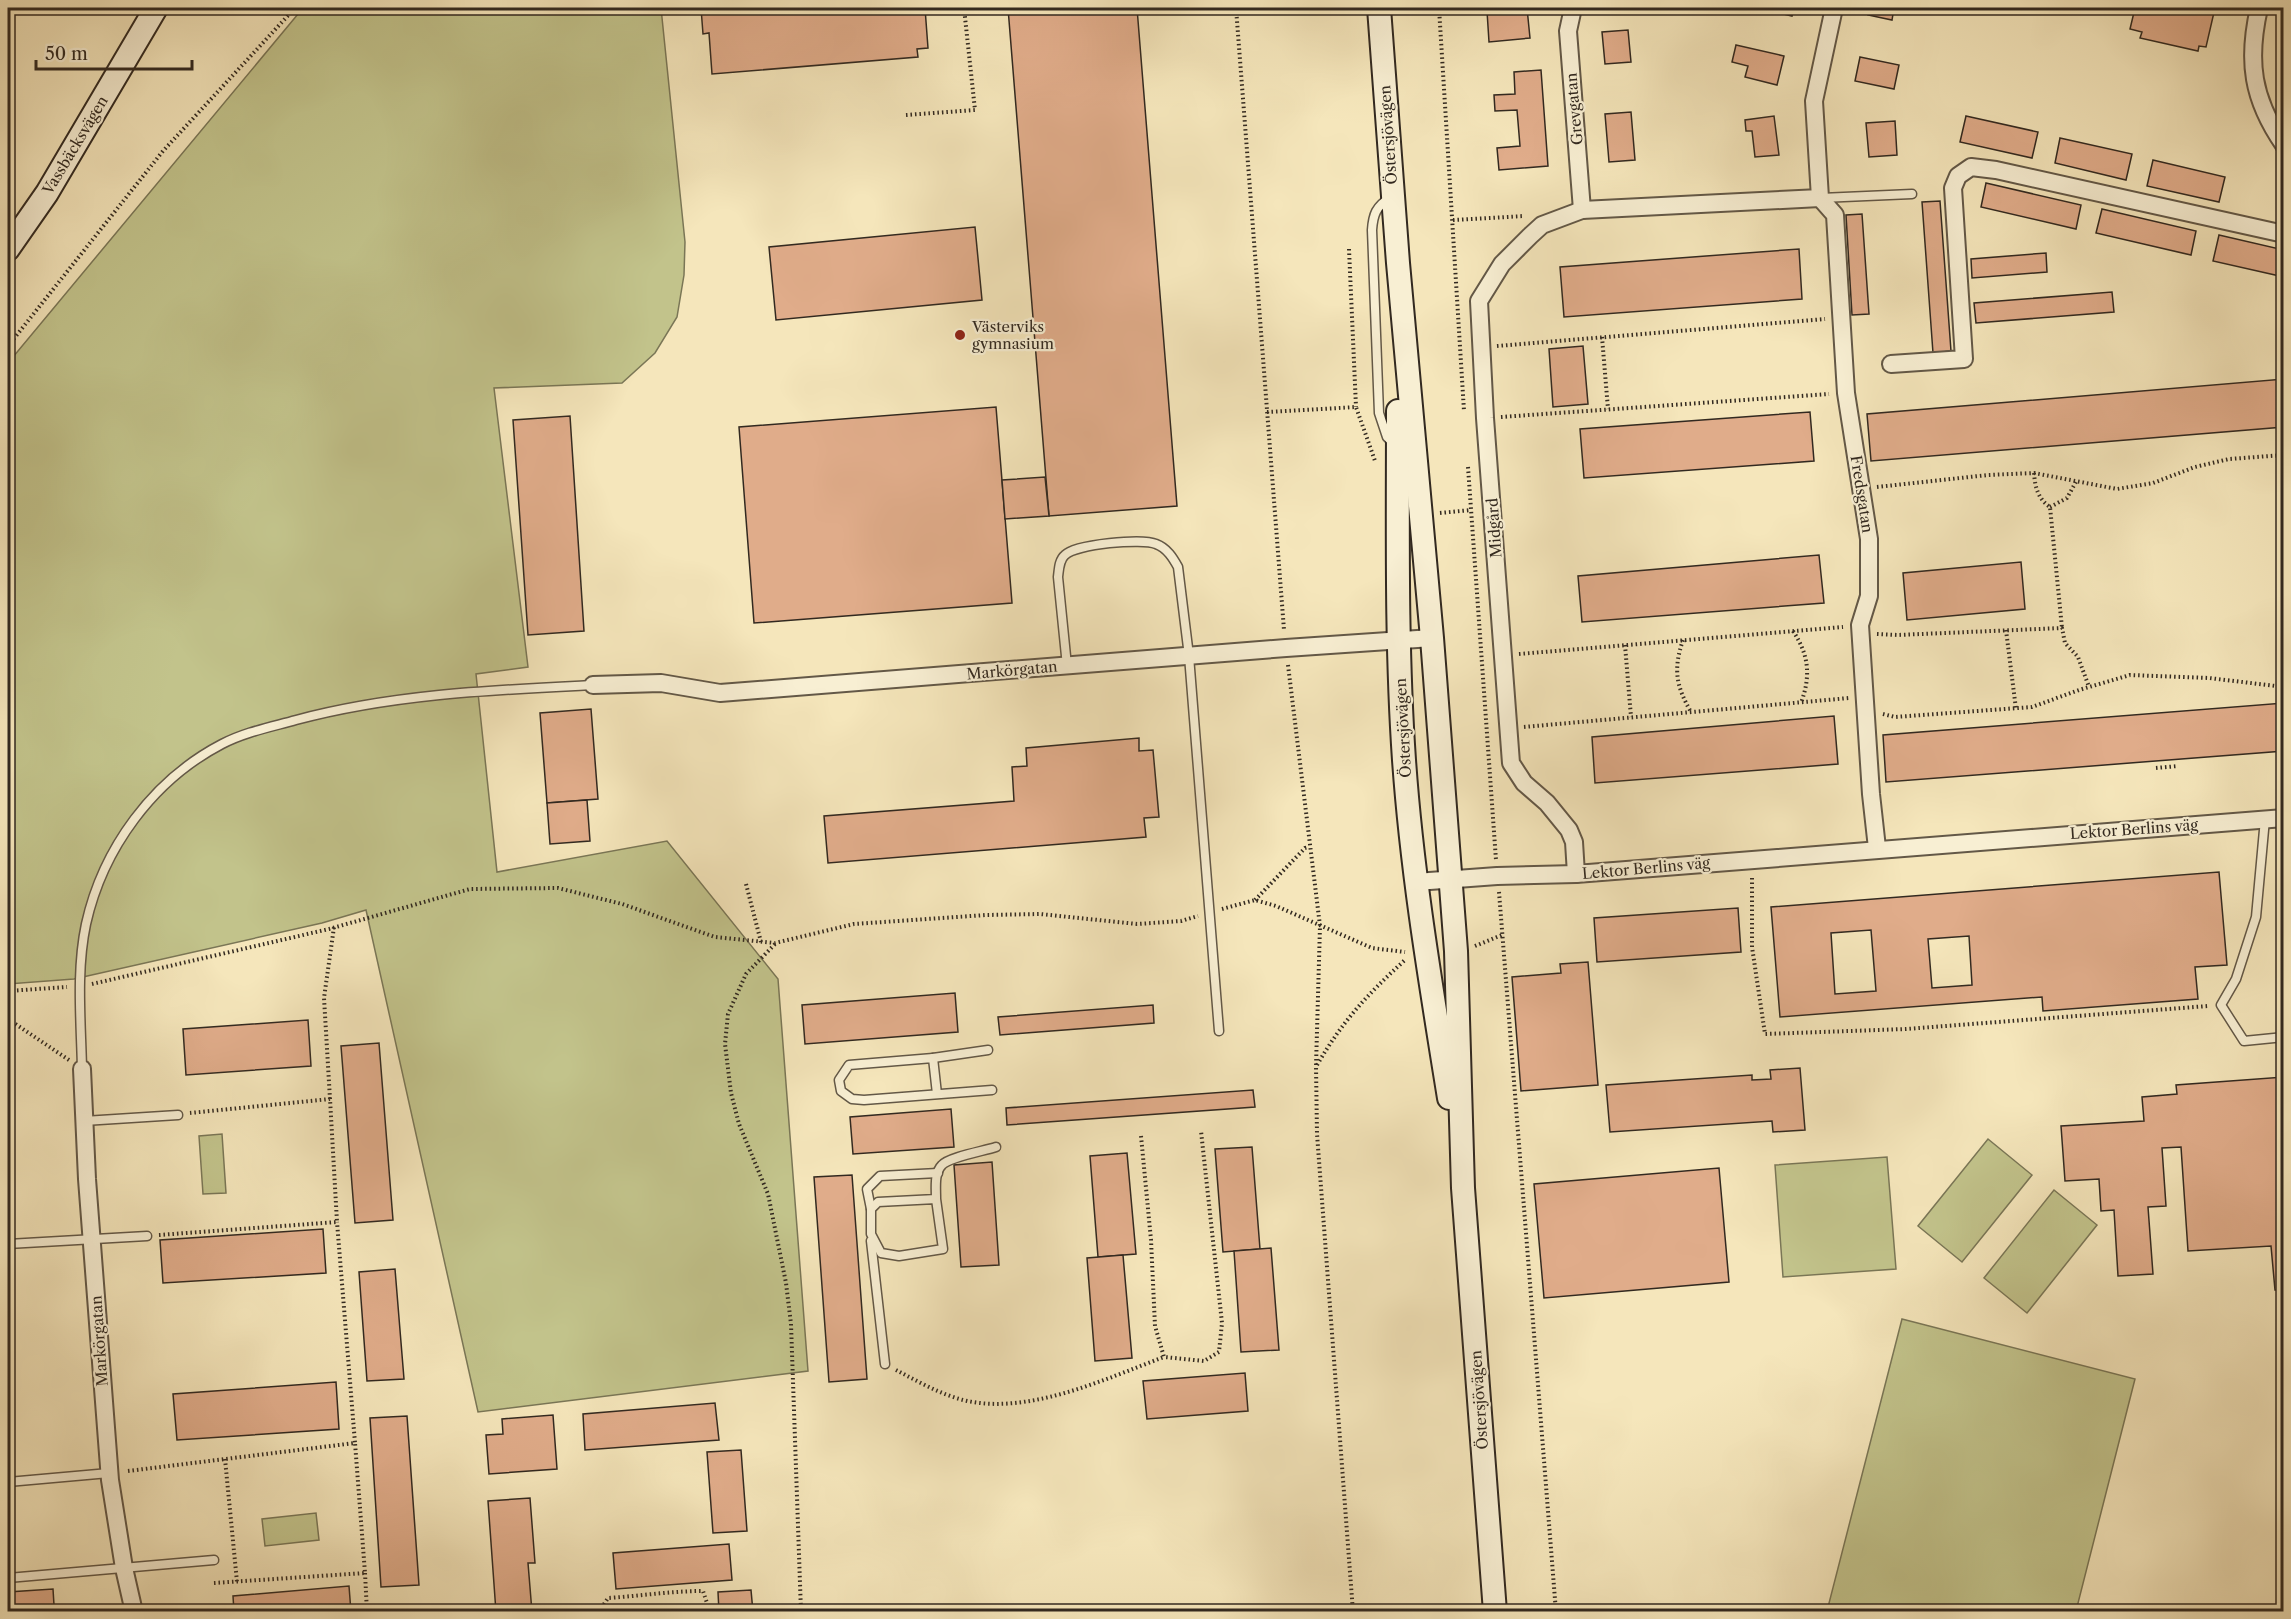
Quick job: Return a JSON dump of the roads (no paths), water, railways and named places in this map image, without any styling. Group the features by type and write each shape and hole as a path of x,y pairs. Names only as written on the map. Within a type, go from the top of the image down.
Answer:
{"main road":[{"name":"Vassbäcksvägen","path":"8,249 47,193 156,8"},
{"name":"Östersjövägen","path":"1379,8 1398,264 1432,638 1456,951 1463,1188 1495,1611"},
{"name":"Östersjövägen","path":"1398,264 1398,641 1404,761 1416,882 1463,1188"}],"street":[{"name":"Grevgatan","path":"1573,8 1568,31 1582,210"},
{"name":"Fredsgatan","path":"1834,8 1814,101 1820,198 1835,215 1846,393 1869,539 1869,596 1861,629 1870,794 1877,849"},
{"path":"2259,8 2253,52 2254,81 2266,115 2283,145"},
{"path":"1891,364 1965,359 1953,188 1958,176 1971,167 1996,170 2283,234"},
{"path":"1582,210 1820,198"},
{"name":"Midgård","path":"1576,874 1575,842 1569,830 1547,803 1524,783 1511,762 1485,418 1479,301 1503,264 1542,225 1582,210"},
{"name":"Markörgatan","path":"593,685 661,683 720,693 1432,638"},
{"name":"Lektor Berlins väg","path":"1416,882 1497,876 1576,874 2276,818"},
{"name":"Markörgatan","path":"82,1069 91,1238 109,1473 124,1568 135,1611"}],"lane":[{"path":"1820,198 1912,194"},
{"path":"1393,196 1377,209 1373,216 1372,230 1378,413 1387,436 1398,448"},
{"path":"1067,666 1058,577 1059,563 1064,555 1075,548 1145,540 1158,544 1171,555 1178,567 1189,656 1219,1031"},
{"path":"82,1069 81,987 86,923 109,861 124,831 146,803 196,760 249,732 378,702 477,690 593,685"},
{"path":"2276,818 2283,847"},
{"path":"2276,818 2256,917 2236,980 2221,1005 2244,1041 2283,1037"},
{"path":"988,1050 933,1058 849,1065 838,1080 841,1091 852,1099 864,1100 992,1090"},
{"path":"933,1058 937,1094"},
{"path":"84,1120 178,1115"},
{"path":"871,1234 881,1253 899,1256 943,1249 936,1199 938,1173 941,1165 956,1158 996,1147"},
{"path":"885,1364 871,1234 871,1209 867,1189 880,1176 938,1173"},
{"path":"871,1209 878,1202 936,1199"},
{"path":"8,1244 147,1236"},
{"path":"8,1482 109,1473"},
{"path":"8,1578 214,1560"}],"place":[{"name":"Västerviks gymnasium","path":"960,335"}]}
